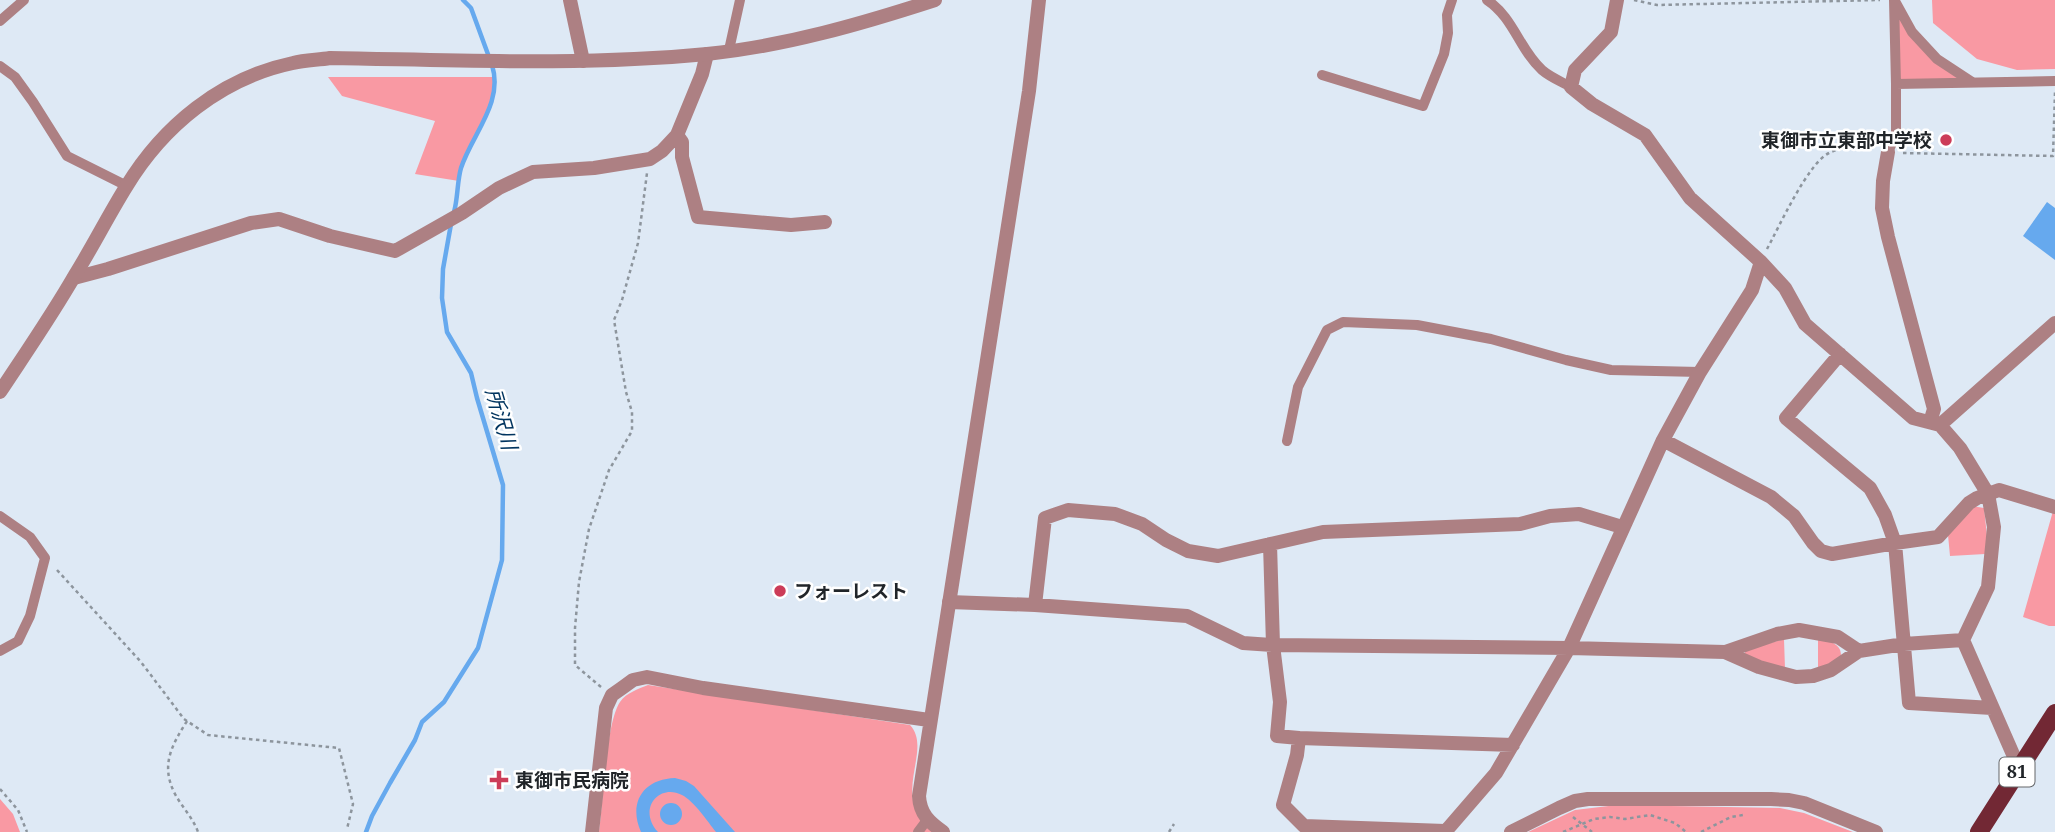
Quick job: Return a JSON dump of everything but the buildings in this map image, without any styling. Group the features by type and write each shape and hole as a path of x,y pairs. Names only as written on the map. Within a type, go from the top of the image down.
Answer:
{"main road":[{"name":"81","path":"1979,832 2055,713"}],"street":[{"path":"570,0 583,61"},
{"path":"0,392 74,278 127,186 152,151 199,104 243,79 269,69 330,58 583,61 707,54 777,43 935,0"},
{"path":"943,832 923,826 915,791 949,602 1029,92 1039,0"},
{"path":"1617,0 1611,32 1575,70 1571,87 1592,104 1644,135 1690,198 1785,288 1805,324 1913,418 1935,424 1960,448 1988,494 1994,527 1987,587 1963,640"},
{"path":"74,278 251,223 279,219 330,236 395,251 462,213 499,188 533,172 594,168 650,159 677,135 702,74 707,54"},
{"path":"677,135 682,142 682,156 698,217 791,225 825,222"},
{"path":"1888,152 1882,208 1934,410 1935,424"},
{"path":"1299,738 1283,805 1304,826 1445,831 1496,774 1569,648 1663,440 1700,373 1752,290 1760,262"},
{"path":"1935,424 2055,323"},
{"path":"1840,354 1786,418 1870,488 1885,515 1895,543 1909,703 1992,708"},
{"path":"1663,440 1771,497 1794,516 1821,551 1832,554 1938,537 1969,503 2000,490 2055,507"},
{"path":"1035,605 1045,518 1068,510 1115,514 1142,524 1188,551 1218,556 1323,532 1520,524 1550,516 1579,514 1622,527"},
{"path":"1270,544 1273,645 1280,702 1277,736 1513,745"},
{"path":"949,602 1187,616 1243,643 1273,645 1726,652 1777,634 1799,631 1838,637 1858,651"},
{"path":"1726,652 1759,667 1796,677 1813,676 1831,670 1858,651 1963,640"},
{"path":"1963,640 2019,768"},
{"path":"592,832 606,708 612,695 633,680 647,677 703,688 929,720"},
{"path":"1511,832 1575,801 1691,798 1797,802 1876,832"}],"lane":[{"path":"0,21 24,0"},
{"path":"729,50 740,0"},
{"path":"1322,75 1423,106 1444,54 1448,33 1447,15 1452,0"},
{"path":"1487,0 1507,17 1517,37 1542,70 1571,87"},
{"path":"1894,0 1912,32 1937,59 1972,82"},
{"path":"1888,152 1896,134 1894,0"},
{"path":"0,66 15,78 33,102 67,156 127,186"},
{"path":"1896,84 2055,81"},
{"path":"1287,441 1298,387 1327,330 1343,322 1416,325 1491,339 1611,370 1700,373"},
{"path":"0,516 30,537 45,558 30,616 18,641 0,652"}],"path":[{"path":"1634,0 1657,5 1887,0"},
{"path":"1888,152 2053,156 2055,81"},
{"path":"1760,262 1803,184 1820,159 1830,152 1874,144 1896,134"},
{"path":"612,695 575,665 575,628 579,582 589,529 609,470 632,430 632,412 614,320 638,243 650,159"},
{"path":"45,558 141,662 187,721 208,735 339,748 353,804 347,829"},
{"path":"187,721 168,754 168,768 175,793 198,832"},
{"path":"0,789 18,810 27,832"},
{"path":"1568,813 1592,832"},
{"path":"1563,832 1600,818 1625,820 1650,815 1675,823 1686,832"},
{"path":"1701,832 1731,817 1749,815"},
{"path":"1169,832 1174,824"}],"shaded area":[{"path":"1894,0 1937,59 1972,82 1896,84"},
{"path":"1932,0 2055,0 2055,69 2017,70 1977,59 1933,23"},
{"path":"328,77 496,77 488,114 461,169 459,181 415,174 435,121 342,96"},
{"path":"1972,506 1984,508 1987,536 1985,554 1950,556 1948,535"},
{"path":"2053,511 2055,626 2049,626 2023,617"},
{"path":"1818,638 1838,647 1840,660 1818,669"},
{"path":"1784,639 1785,669 1749,659 1745,654 1745,650"},
{"path":"648,685 910,725 916,736 917,748 912,789 914,804 920,818 933,832 599,832 608,745 615,712 625,696"},
{"path":"0,799 13,814 20,832 0,832"},
{"path":"1617,805 1780,808 1804,813 1853,832 1528,832 1575,810"}],"water":[{"path":"2047,202 2055,208 2055,260 2023,236"},
{"path":"675,778 694,786 735,832 716,832 691,802 682,795 666,792 659,795 650,807 652,823 658,832 641,832 636,811 641,794 654,783"},
{"path":"667,803 675,803 682,810 682,818 675,825 667,825 660,818 660,810"}],"waterway":[{"name":"所沢川","path":"463,0 471,8 489,57"},
{"name":"所沢川","path":"454,212 461,168 485,118 494,92 492,65"},
{"name":"所沢川","path":"366,832 422,722 444,702 478,648 502,560 503,485 471,373 447,332 442,298 443,269 451,224"}],"place":[{"name":"東御市立東部中学校","path":"1946,140"},
{"name":"フォーレスト","path":"780,591"},
{"name":"東御市民病院","path":"499,780"}]}
